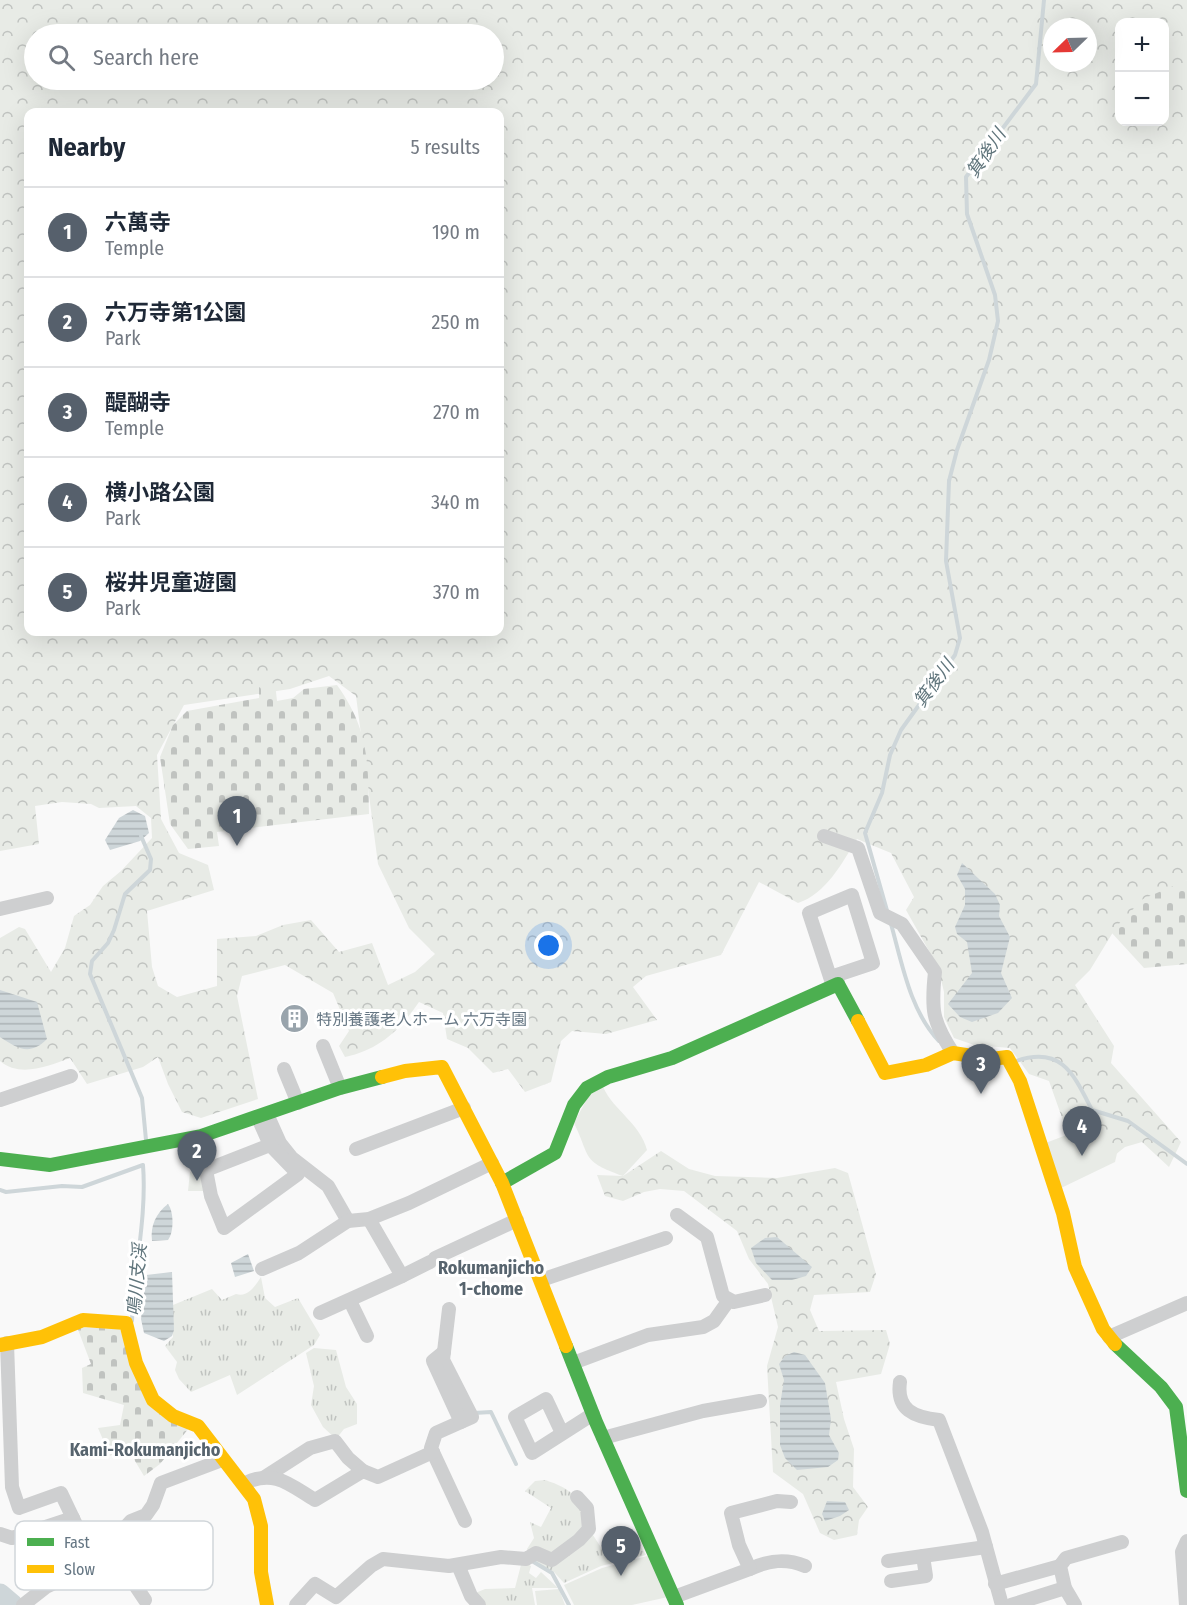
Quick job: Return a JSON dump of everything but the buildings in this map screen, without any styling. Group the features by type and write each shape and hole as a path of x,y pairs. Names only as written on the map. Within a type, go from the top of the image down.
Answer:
{"street":[{"path":"824,836 858,848 881,914 902,924 935,972 932,1008 936,1025 949,1055"},
{"path":"836,985 837,975 873,963 852,895 809,914 836,985 885,1073 926,1065 949,1055 992,1059 1011,1064 1020,1081 1063,1213 1075,1267 1103,1329 1120,1350 1161,1387 1176,1407 1187,1491"},
{"path":"0,909 47,898"},
{"path":"502,1183 555,1153 574,1105 586,1088 608,1077 672,1058 836,985"},
{"path":"323,1046 340,1088"},
{"path":"0,1160 50,1165 183,1140 263,1116 340,1088 405,1071 442,1067 502,1183 593,1414 675,1601 761,1564 782,1560 793,1561 805,1566"},
{"path":"284,1069 298,1103"},
{"path":"0,1100 71,1076"},
{"path":"356,1149 464,1107"},
{"path":"263,1116 270,1145 298,1174 224,1228 214,1203 206,1170 270,1145"},
{"path":"263,1116 292,1158 328,1186 348,1221"},
{"path":"262,1269 299,1253 348,1221 369,1219 409,1203 492,1163"},
{"path":"677,1215 706,1237 723,1296 734,1302 765,1295"},
{"path":"369,1219 402,1276"},
{"path":"320,1313 350,1301 517,1220"},
{"path":"541,1280 666,1238"},
{"path":"573,1363 648,1335 703,1327 714,1322 729,1300"},
{"path":"350,1301 367,1336"},
{"path":"1110,1336 1187,1303"},
{"path":"448,1309 443,1360 472,1417 436,1433 432,1439 433,1452 465,1521"},
{"path":"74,1521 61,1493 19,1508 12,1487 6,1439 4,1344 42,1337 83,1320 126,1323 128,1336 153,1400 184,1423 198,1426 222,1460 252,1485 261,1526 259,1543 267,1605"},
{"path":"900,1382 898,1394 904,1409 916,1417 939,1419 986,1547 1002,1605"},
{"path":"603,1438 703,1411 760,1401"},
{"path":"562,1433 593,1414"},
{"path":"252,1485 310,1448 334,1441 363,1471 378,1477 433,1452"},
{"path":"130,1521 146,1515 153,1505 160,1483 222,1460"},
{"path":"252,1485 282,1479 315,1500 363,1471"},
{"path":"296,1605 315,1584 336,1597 371,1566 383,1559 431,1566 458,1565 501,1557 552,1560 579,1540 589,1529 587,1508 577,1497"},
{"path":"750,1569 739,1545 731,1513 777,1501 791,1503"},
{"path":"64,1521 73,1518"},
{"path":"0,1534 15,1537"},
{"path":"1186,1605 1182,1552 1187,1541"},
{"path":"995,1584 1060,1566 1066,1558 1122,1542"},
{"path":"888,1561 986,1547"},
{"path":"891,1581 926,1576 923,1556"},
{"path":"458,1565 471,1596 479,1605"},
{"path":"1060,1566 1065,1588 1075,1605"},
{"path":"1011,1605 1065,1588"},
{"path":"24,1604 42,1590"}],"green space":[{"path":"0,0 1187,0 1187,880 1115,929 1090,970 1075,985 1114,1046 1111,1063 1181,1142 1169,1167 1142,1142 1125,1147 1100,1167 1077,1149 1066,1129 1049,1081 1029,1074 1010,1048 974,1045 954,1038 944,1017 944,992 938,967 906,910 914,897 891,853 857,839 832,877 808,899 798,903 759,882 721,955 646,976 633,987 657,1020 606,1034 572,1031 561,1041 551,1082 525,1092 508,1069 493,1073 468,1048 447,1039 443,1013 419,1002 388,1037 368,1049 345,1057 339,1046 349,1031 333,993 285,965 242,976 237,996 258,1099 201,1118 182,1112 158,1057 143,1067 87,1084 70,1058 34,1069 16,1069 0,1061 0,938 19,927 25,929 51,972 65,948 74,916 90,905 103,886 121,871 152,838 151,818 136,806 99,808 91,804 62,802 35,806 39,844 0,851","holes":["329,676 356,696 378,864 409,928 435,954 415,972 388,985 372,943 339,952 311,920 283,925 256,936 217,939 217,986 177,997 158,986 152,967 147,911 214,890 208,865 179,853 161,819 157,755 184,705 290,689"]},
{"path":"275,683 277,701 293,698 304,689 337,685 348,701 365,746 369,814 217,832 219,846 188,849 170,824 160,757 173,725 187,711 259,698 259,685"},
{"path":"1187,880 1187,964 1144,968 1111,932 1143,899"},
{"path":"603,1087 639,1132 647,1150 623,1176 600,1166 589,1157 574,1123 589,1095"},
{"path":"1077,1131 1096,1142 1109,1139 1118,1149 1115,1162 1059,1189 1043,1144"},
{"path":"661,1151 689,1169 715,1176 777,1178 835,1168 848,1173 876,1274 870,1292 814,1295 810,1310 819,1331 886,1330 890,1344 881,1374 836,1382 844,1419 854,1449 853,1487 868,1507 859,1520 857,1535 834,1540 820,1533 803,1494 773,1472 767,1366 778,1327 768,1284 749,1259 737,1231 684,1191 660,1189 644,1192 623,1201 605,1196 597,1175 623,1176"},
{"path":"203,1168 206,1191 188,1191 190,1172"},
{"path":"261,1277 265,1298 275,1307 298,1298 320,1335 314,1345 237,1395 230,1375 191,1392 179,1379 175,1370 177,1362 165,1346 173,1337 173,1305 212,1289 222,1300 236,1294 244,1294 251,1290"},
{"path":"77,1327 120,1329 148,1399 189,1428 160,1464 144,1476 126,1446 110,1456 98,1428 120,1425 124,1405 83,1393 82,1368 91,1364"},
{"path":"314,1348 336,1350 346,1387 357,1404 357,1424 344,1429 336,1439 323,1427 311,1405 314,1386 306,1353"},
{"path":"545,1480 563,1487 575,1497 583,1510 586,1529 551,1557 528,1554 527,1549 534,1538 530,1522 541,1527 551,1508 525,1491 535,1481"},
{"path":"591,1532 602,1549 618,1555 641,1547 646,1555 601,1566 564,1583 554,1572 529,1559 553,1563"},
{"path":"651,1555 668,1597 632,1605 574,1605 564,1585 602,1568"},
{"path":"522,1561 531,1566 529,1573 536,1578 541,1572 558,1588 532,1588 535,1605 482,1605 473,1594 485,1589 515,1588"},
{"path":"559,1589 565,1605 537,1605 535,1591"}],"shaded area":[{"path":"133,810 145,816 149,833 140,841 110,850 105,840 119,818"},
{"path":"962,863 995,894 1000,905 999,916 1010,937 1001,973 1012,998 998,1013 972,1022 960,1017 948,1004 972,973 967,942 957,934 955,927 965,905 965,889 957,875"},
{"path":"0,990 37,1002 47,1039 35,1048 24,1049 0,1037"},
{"path":"168,1204 172,1217 170,1236 168,1240 152,1241 155,1220"},
{"path":"777,1237 812,1267 806,1276 792,1280 772,1280 756,1263 751,1248 765,1238"},
{"path":"248,1254 254,1271 235,1277 231,1263"},
{"path":"172,1272 174,1330 172,1336 164,1341 144,1333 141,1319 146,1275"},
{"path":"794,1352 805,1355 825,1383 831,1419 829,1435 839,1453 838,1460 828,1467 797,1470 785,1458 780,1445 780,1405 784,1380 779,1364 785,1356"},
{"path":"827,1501 845,1502 849,1510 825,1521 822,1514"}],"waterway":[{"name":"箕後川","path":"888,914 865,833 882,793 890,755 901,730 955,655 960,638 946,561 949,481 957,450 989,360 998,321 995,295 967,214 966,177 1036,84 1044,0"},
{"path":"141,836 151,859 150,870 125,894 114,930 108,943 92,961 90,974 142,1098 146,1140"},
{"name":"箕後川","path":"891,924 914,1001 929,1029 939,1041"},
{"name":"箕後川","path":"1016,1061 1032,1057 1056,1060 1072,1075 1092,1110 1128,1121 1187,1164"},
{"name":"鳴川支渓","path":"0,1190 6,1192 62,1186 82,1187 143,1165 142,1224 132,1321"},
{"path":"474,1413 491,1412 516,1464"},
{"path":"532,1561 552,1573 569,1605"},
{"path":"0,1594 13,1605"}],"traffic: fast":[{"path":"502,1183 555,1153 574,1105 587,1088 608,1077 672,1058 838,984 858,1021"},
{"path":"0,1159 50,1165 201,1136 340,1088 382,1077"},
{"path":"1115,1344 1161,1387 1176,1407 1187,1491"},
{"path":"566,1346 596,1422 677,1605"}],"traffic: slow":[{"path":"858,1021 885,1073 926,1065 953,1053 992,1059 1007,1057 1020,1081 1063,1213 1075,1267 1103,1329 1115,1344"},
{"path":"382,1077 405,1071 442,1067 502,1183 566,1346"},
{"path":"0,1345 42,1337 83,1320 126,1323 136,1363 153,1400 173,1416 198,1426 254,1499 261,1526 261,1572 267,1605"}],"place":[{"name":"六萬寺","path":"237,846"},
{"name":"特別養護老人ホーム 六万寺園","path":"295,1019"},
{"name":"醍醐寺","path":"981,1094"},
{"name":"横小路公園","path":"1082,1156"},
{"name":"六万寺第1公園","path":"197,1181"},
{"name":"桜井児童遊園","path":"621,1576"}],"district":[{"name":"Rokumanjicho 1-chome","path":"491,1278"},
{"name":"Kami-Rokumanjicho","path":"145,1450"}]}
